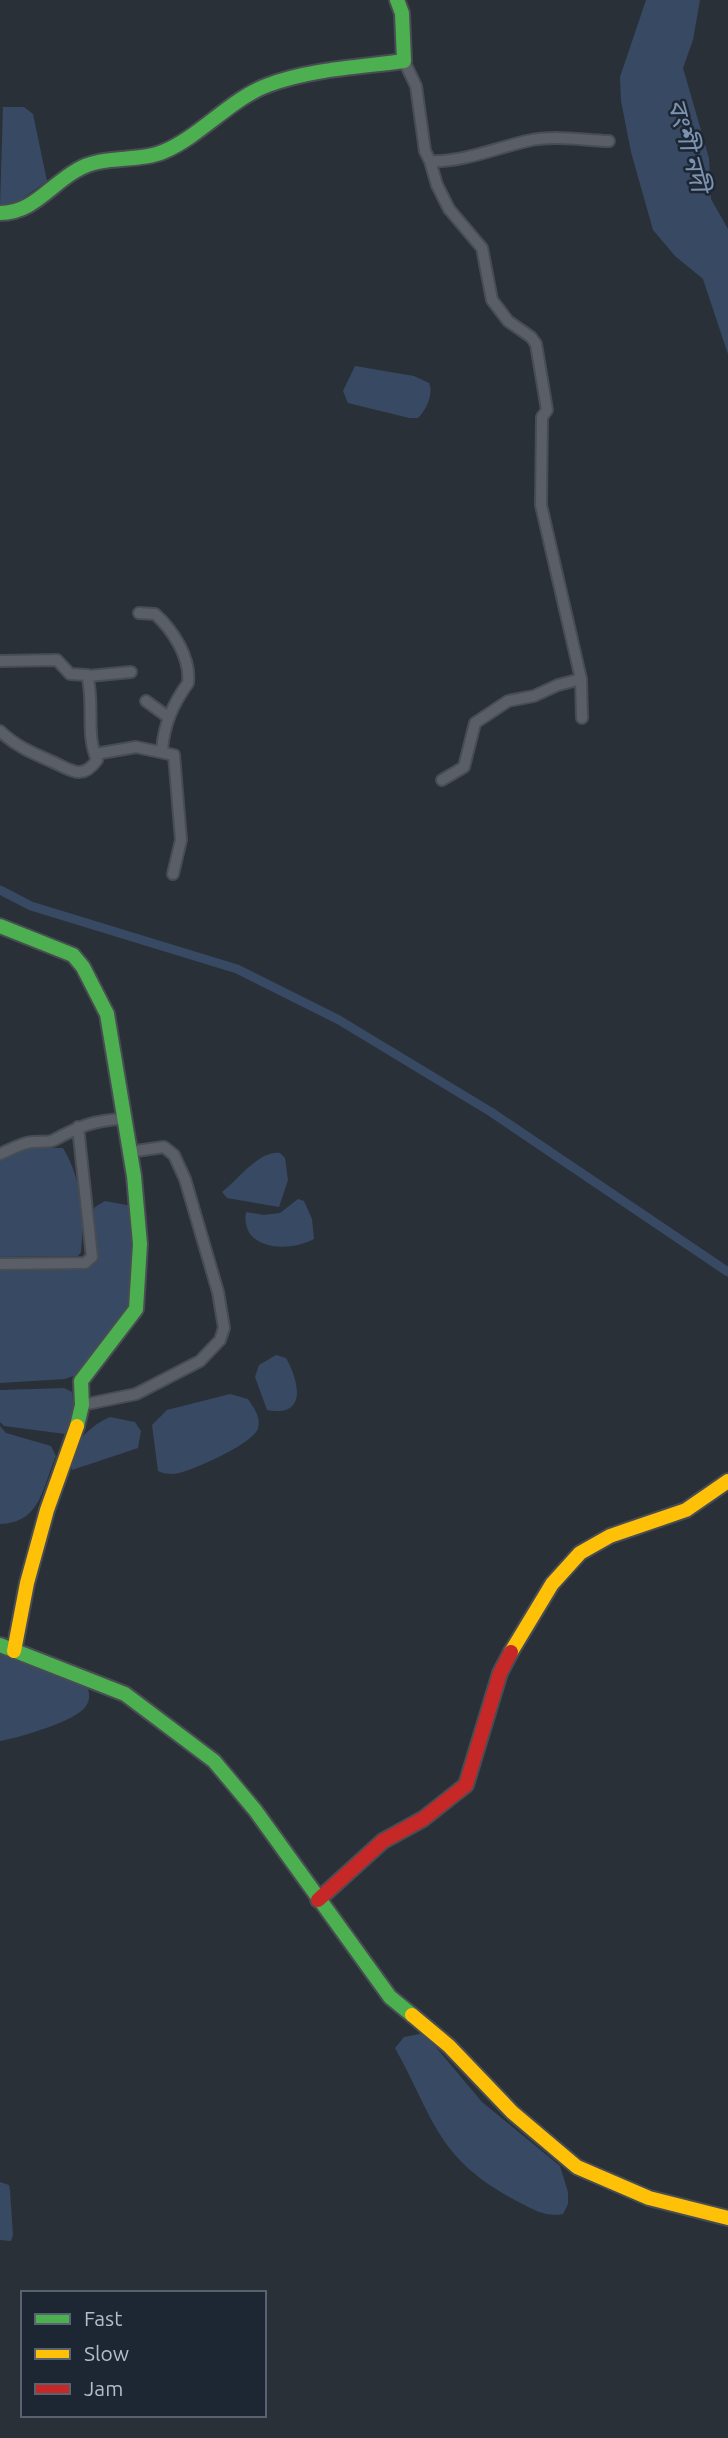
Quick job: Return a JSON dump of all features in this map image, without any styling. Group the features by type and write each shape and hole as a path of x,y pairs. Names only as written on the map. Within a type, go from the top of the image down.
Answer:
{"street":[{"path":"397,0 402,13 404,61 416,86 425,151 437,184 449,209 482,248 492,300 508,321 531,337 536,344 547,410 542,417 541,505 581,679 582,718"},
{"path":"0,213 14,213 31,205 78,169 100,162 164,152 233,103 266,85 313,74 404,61"},
{"path":"430,161 497,150 527,141 559,138 609,141"},
{"path":"139,613 155,614 160,618 175,638 185,659 188,682 180,690 168,717 162,750"},
{"path":"0,661 57,660 71,674 89,676 131,672"},
{"path":"0,731 23,751 54,762 69,772 78,773 92,765 97,760 89,742 89,676"},
{"path":"442,780 464,767 475,723 480,719 508,701 534,696 558,685 581,679"},
{"path":"146,701 168,717"},
{"path":"94,754 136,747 162,750 174,755 177,760 181,840 173,874"},
{"path":"0,926 73,955 83,967 107,1014 129,1152 140,1244 136,1309 81,1381 82,1405 30,1571 14,1651"},
{"path":"0,1154 30,1142 52,1142 65,1131 105,1119 123,1118"},
{"path":"0,1264 85,1264 92,1257 78,1127"},
{"path":"82,1405 136,1394 200,1361 220,1340 224,1328 197,1216 174,1155 164,1147 129,1152"},
{"path":"318,1900 383,1841 423,1819 466,1785 500,1673 526,1623 552,1584 580,1553 610,1536 686,1510 728,1482"},
{"path":"0,1645 87,1677 125,1695 193,1743 222,1768 243,1793 390,1997 449,2046 512,2112 577,2167 649,2198 728,2218"}],"water":[{"name":"বংশী নদী","path":"646,0 700,0 693,40 683,68 709,158 711,199 728,229 728,354 703,279 675,256 653,230 631,152 621,101 620,77"},
{"path":"3,107 24,107 33,114 47,181 9,208 0,206"},
{"path":"355,366 414,376 429,383 430,397 424,411 418,418 409,418 348,403 343,391"},
{"path":"30,1147 63,1148 69,1160 78,1185 82,1212 81,1252 78,1256 0,1257 0,1159"},
{"path":"280,1153 285,1158 288,1180 279,1207 227,1198 222,1192 264,1156"},
{"path":"298,1199 304,1201 312,1219 314,1239 279,1247 258,1241 250,1234 246,1225 246,1212 264,1215 280,1213"},
{"path":"105,1201 132,1206 138,1220 132,1309 81,1373 65,1379 0,1383 0,1268 80,1270 94,1264 92,1215 95,1207"},
{"path":"276,1355 286,1358 297,1387 294,1403 280,1411 267,1410 255,1377 259,1365"},
{"path":"64,1388 72,1392 75,1413 65,1434 4,1426 0,1422 0,1390"},
{"path":"230,1394 248,1399 253,1406 259,1420 254,1434 236,1448 187,1471 174,1474 158,1471 152,1425 167,1410"},
{"path":"110,1417 135,1422 141,1431 138,1448 72,1470 73,1453 82,1438 95,1425"},
{"path":"0,1426 6,1433 51,1446 56,1456 43,1491 32,1510 14,1522 0,1524"},
{"path":"0,1652 87,1685 89,1698 86,1706 60,1723 0,1741"},
{"path":"424,2033 482,2102 560,2166 568,2192 568,2204 563,2214 543,2213 513,2199 487,2183 452,2151 429,2115 395,2048 404,2037"},
{"path":"0,2182 9,2185 13,2235 11,2241 0,2240"}],"waterway":[{"path":"0,890 31,906 237,969 339,1020 491,1112 728,1272"}],"traffic: fast":[{"path":"0,213 12,212 32,203 67,176 87,165 144,157 165,151 191,136 242,99 268,85 318,72 404,61 402,13 397,0"},
{"path":"0,926 73,955 83,967 107,1014 134,1176 140,1244 136,1309 81,1381 82,1405 77,1426"},
{"path":"0,1645 125,1694 214,1761 255,1810 390,1997 412,2015"}],"traffic: slow":[{"path":"14,1651 27,1583 47,1510 77,1426"},
{"path":"511,1652 552,1584 580,1553 610,1536 686,1510 728,1481"},
{"path":"412,2015 449,2046 512,2112 577,2167 649,2198 728,2218"}],"traffic: jam":[{"path":"318,1900 383,1841 423,1819 466,1785 500,1673 511,1652"}]}
